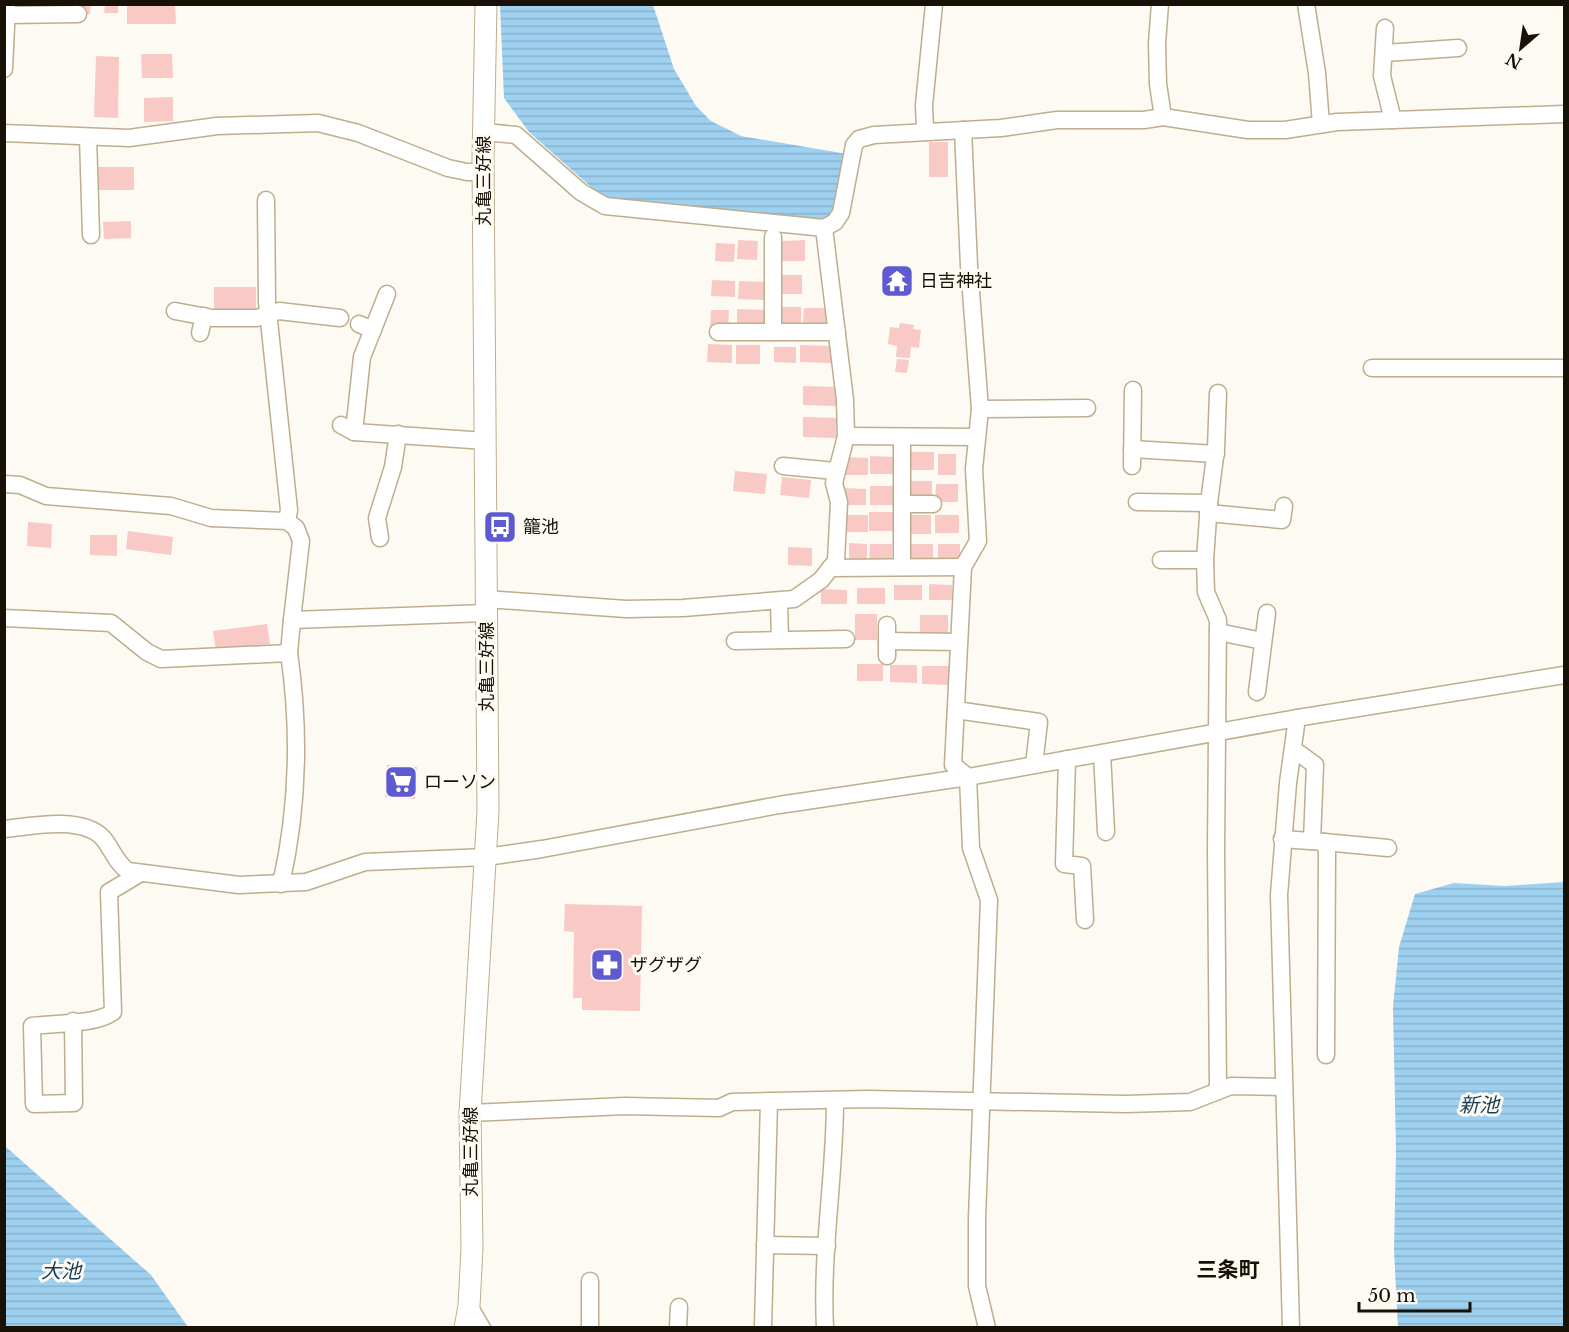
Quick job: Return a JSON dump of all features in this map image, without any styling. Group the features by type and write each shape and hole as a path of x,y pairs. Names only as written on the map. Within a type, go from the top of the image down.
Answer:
{"main road":[{"name":"丸亀三好線","path":"465,1328 470,1306 472,1248 470,1113 486,857 487,606 483,172 486,4"}],"street":[{"path":"925,130 924,105 934,4"},
{"path":"1160,4 1157,43 1162,117"},
{"path":"1306,4 1317,73 1321,124"},
{"path":"4,69 6,8 78,14"},
{"path":"1385,28 1382,76 1393,120"},
{"path":"1385,53 1458,48"},
{"path":"485,132 516,135 581,192 605,206 824,228 835,222 841,213 850,151 859,139 874,135 925,130 963,130 1057,120 1144,120 1162,117 1248,130 1285,130 1321,124 1564,114"},
{"path":"4,133 129,138 217,126 318,123 358,133 447,168 483,172"},
{"path":"963,130 969,266 980,409 974,469 978,541 963,567 953,765 968,777 971,848 989,900 980,1100 977,1286 987,1328"},
{"path":"88,137 91,235"},
{"path":"266,200 259,220 289,510 287,521"},
{"path":"292,620 487,606 626,609 794,600 821,580 836,561 839,530 835,471 846,436 845,400 824,228"},
{"path":"773,237 773,332"},
{"path":"387,294 366,327 348,428 486,441"},
{"path":"176,311 204,316 257,318 279,310 340,318"},
{"path":"200,333 204,316"},
{"path":"718,332 837,332"},
{"path":"1372,368 1564,368"},
{"path":"1132,466 1134,390"},
{"path":"1218,393 1216,454 1208,508 1205,560 1206,592 1218,620 1218,1090"},
{"path":"980,409 1033,415 1088,408"},
{"path":"380,538 377,518 393,467 398,434"},
{"path":"846,436 977,437"},
{"path":"902,437 902,567"},
{"path":"1132,449 1216,454"},
{"path":"783,466 835,471"},
{"path":"4,484 20,485 46,496 171,506 211,518 274,518 287,521 296,528 301,541 289,653 296,704 292,836 280,884"},
{"path":"1137,502 1208,508 1282,520 1284,506"},
{"path":"902,504 933,504"},
{"path":"1161,560 1205,560"},
{"path":"830,568 963,567"},
{"path":"779,601 780,640"},
{"path":"1257,692 1267,613"},
{"path":"4,618 111,623 147,652 161,659 289,653"},
{"path":"1218,632 1263,640"},
{"path":"735,640 846,639"},
{"path":"887,641 959,642"},
{"path":"4,829 82,826 103,839 120,865 139,874 239,885 306,882 365,862 486,857 779,805 968,777 1297,718 1564,675"},
{"path":"956,710 1039,722 1034,765"},
{"path":"1291,1328 1279,895 1282,839 1297,718"},
{"path":"1293,749 1315,765 1318,842 1328,851 1325,1055"},
{"path":"1102,753 1106,832"},
{"path":"1067,759 1064,864 1082,866 1085,920"},
{"path":"1282,839 1388,848"},
{"path":"73,1022 74,1103 34,1104 32,1026 105,1018 113,1012 110,892 139,874"},
{"path":"470,1113 625,1106 719,1108 732,1102 835,1100 980,1100 1137,1104 1190,1101 1232,1086 1284,1087"},
{"path":"825,1328 833,1273 827,1246 835,1156 835,1100"},
{"path":"764,1327 768,1101"},
{"path":"765,1245 827,1246"},
{"path":"590,1281 590,1328"},
{"path":"470,1306 482,1328"},
{"path":"678,1328 679,1307"}],"water":[{"path":"500,5 653,5 674,69 696,106 711,121 741,136 847,154 831,220 611,200 599,194 529,132 504,98"},
{"name":"新池","path":"1564,882 1564,1327 1398,1327 1394,1250 1396,1151 1393,1007 1399,947 1415,894 1454,883 1505,886"},
{"name":"大池","path":"5,1146 151,1275 188,1327 5,1327"}],"building":[{"path":"71,4 91,4 90,14 82,14 82,7"},
{"path":"105,4 118,4 118,13 104,13"},
{"path":"127,4 175,4 176,24 127,24"},
{"path":"141,54 172,54 173,78 142,78"},
{"path":"96,56 119,57 118,118 94,117"},
{"path":"173,97 173,121 144,122 144,98"},
{"path":"929,142 948,142 948,177 929,177"},
{"path":"94,167 134,167 134,190 94,190"},
{"path":"131,221 131,238 104,239 103,222"},
{"path":"738,240 758,241 757,260 737,259"},
{"path":"805,240 805,261 782,261 782,241"},
{"path":"716,243 735,244 734,262 715,261"},
{"path":"779,275 802,275 802,294 779,294"},
{"path":"712,280 735,281 735,297 711,296"},
{"path":"739,281 767,282 766,300 738,299"},
{"path":"214,287 256,287 256,309 214,309"},
{"path":"780,307 801,307 801,324 780,324"},
{"path":"804,308 827,308 827,324 803,324"},
{"path":"737,309 765,310 765,326 737,325"},
{"path":"711,310 729,310 728,329 710,329"},
{"path":"900,323 914,325 913,329 921,330 919,348 911,347 910,358 896,357 897,346 888,344 890,327 899,328"},
{"path":"708,344 732,345 732,363 707,362"},
{"path":"736,345 760,345 760,364 736,364"},
{"path":"800,345 831,346 831,363 800,362"},
{"path":"774,347 796,347 796,363 774,362"},
{"path":"897,359 909,360 907,373 895,372"},
{"path":"803,386 837,387 836,406 803,405"},
{"path":"803,417 836,418 836,438 803,437"},
{"path":"907,452 934,452 934,470 907,470"},
{"path":"938,454 956,454 956,475 938,475"},
{"path":"870,456 895,457 895,474 870,474"},
{"path":"844,457 868,458 868,475 844,475"},
{"path":"735,471 767,474 765,494 733,491"},
{"path":"782,477 811,480 809,498 780,495"},
{"path":"908,481 932,481 932,499 908,498"},
{"path":"936,484 958,484 958,502 935,502"},
{"path":"870,486 894,486 894,505 870,505"},
{"path":"844,488 866,489 866,505 844,505"},
{"path":"869,512 894,512 894,531 869,531"},
{"path":"845,515 868,515 868,532 845,532"},
{"path":"911,515 931,515 931,534 911,534"},
{"path":"935,515 959,515 959,533 935,533"},
{"path":"28,522 52,524 51,548 27,546"},
{"path":"128,531 173,537 171,555 126,549"},
{"path":"90,535 117,535 117,556 90,555"},
{"path":"849,543 867,544 867,562 849,562"},
{"path":"870,544 892,544 892,565 869,565"},
{"path":"909,544 933,544 933,562 909,562"},
{"path":"938,544 960,544 960,559 938,559"},
{"path":"788,547 812,548 812,566 788,565"},
{"path":"929,584 952,585 952,600 929,600"},
{"path":"894,585 922,585 922,600 894,600"},
{"path":"857,588 885,588 885,604 857,604"},
{"path":"821,589 847,590 847,604 821,604"},
{"path":"855,614 877,614 877,640 855,640"},
{"path":"920,615 948,615 948,633 920,633"},
{"path":"267,624 270,644 216,651 213,631"},
{"path":"857,664 883,664 883,681 857,681"},
{"path":"890,665 917,665 917,683 890,682"},
{"path":"922,666 950,666 949,685 922,684"},
{"name":"ローソン","path":"387,765 417,767 415,799 385,797"},
{"name":"ザグザグ","path":"565,904 642,906 640,1011 582,1010 582,998 573,998 574,932 564,931"}],"place":[{"name":"日吉神社","path":"897,281"},
{"name":"籠池","path":"500,527"},
{"name":"ローソン","path":"401,782"},
{"name":"ザグザグ","path":"607,965"}],"district":[{"name":"三条町","path":"1228,1270"}]}
